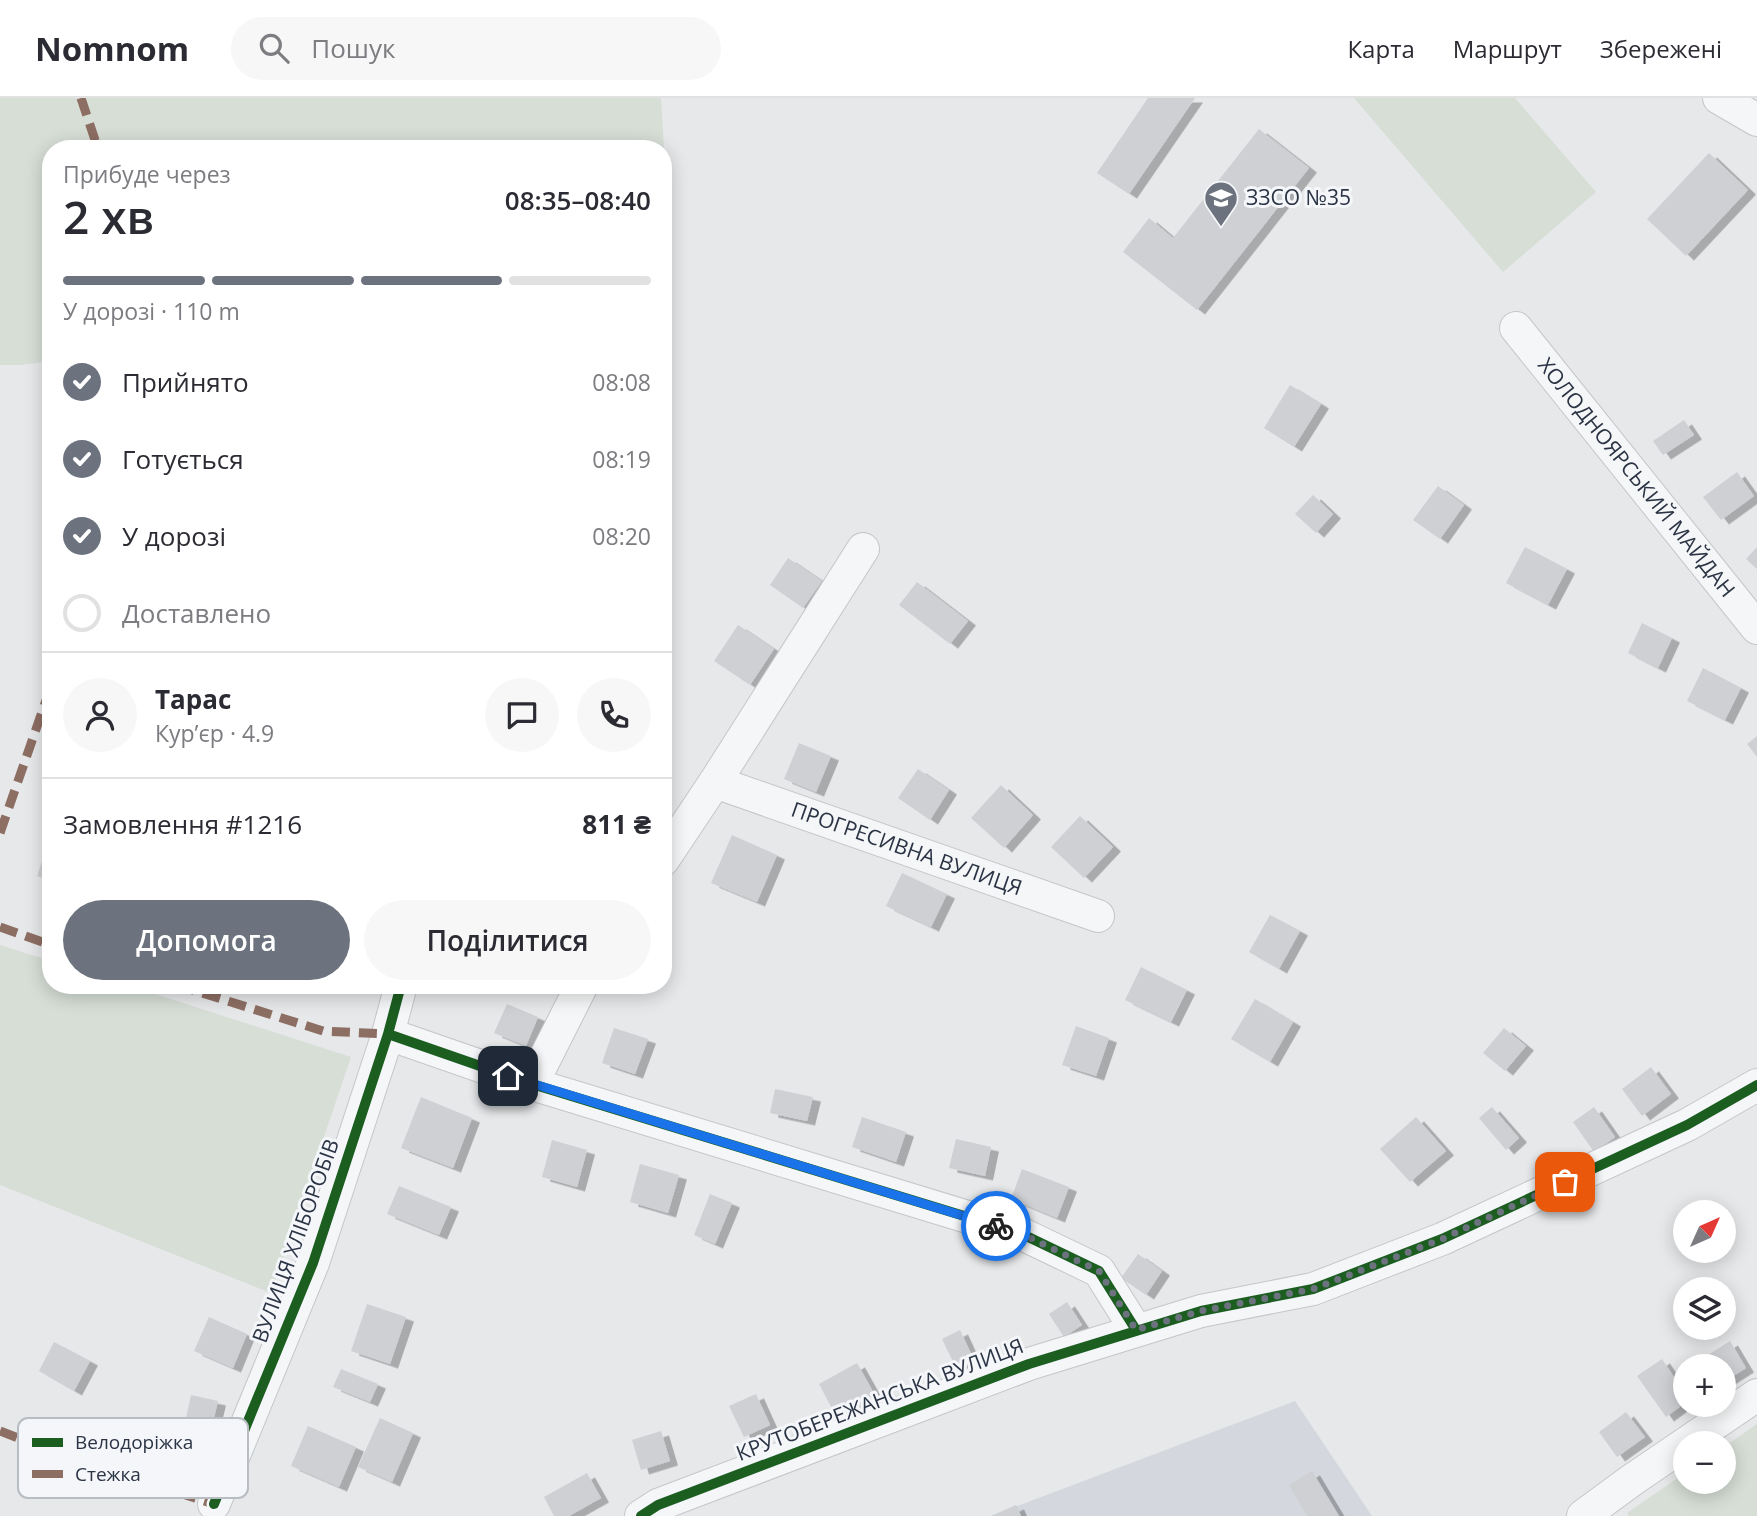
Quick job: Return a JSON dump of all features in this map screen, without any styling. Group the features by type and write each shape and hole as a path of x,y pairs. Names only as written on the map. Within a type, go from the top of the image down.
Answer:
{"street":[{"path":"1719,98 1757,120"},
{"name":"ХОЛОДНОЯРСЬКИЙ МАЙДАН","path":"1516,328 1757,628"},
{"path":"672,846 863,549"},
{"name":"ПРОГРЕСИВНА ВУЛИЦЯ","path":"715,782 1098,916"},
{"name":"ВУЛИЦЯ ХЛІБОРОБІВ","path":"248,1421 313,1263 399,994"},
{"path":"532,1084 577,994"},
{"path":"388,1034 532,1084 1020,1233 1099,1271 1136,1330"},
{"name":"КРУТОБЕРЕЖАНСЬКА ВУЛИЦЯ","path":"641,1516 658,1505 1016,1368 1201,1311 1313,1289 1442,1239 1687,1125 1757,1084"},
{"path":"1583,1516 1757,1395"},
{"name":"ВУЛИЦЯ ХЛІБОРОБІВ","path":"214,1504 216,1498"}],"shaded area":[{"path":"0,98 661,98 663,140 42,140 42,362 0,365"},
{"path":"1354,98 1515,98 1596,192 1503,272"},
{"path":"0,945 42,958 42,994 155,994 351,1057 271,1293 0,1185"},
{"path":"1295,1401 1372,1516 991,1516"},
{"path":"1757,1424 1757,1516 1629,1516 1627,1513 1673,1481 1673,1494 1736,1494 1736,1439"}],"building":[{"path":"1148,98 1195,98 1129,194 1097,173"},
{"name":"ЗЗСО №35","path":"1259,129 1309,168 1197,310 1123,252 1149,218 1173,238"},
{"path":"1709,153 1748,190 1686,256 1647,219"},
{"path":"1290,385 1321,404 1294,447 1264,428"},
{"path":"1684,420 1694,435 1663,455 1653,441"},
{"path":"1737,472 1754,496 1721,520 1703,497"},
{"path":"1438,486 1464,505 1440,539 1413,520"},
{"path":"1313,495 1333,514 1316,533 1295,514"},
{"path":"1525,547 1567,569 1548,605 1506,583"},
{"path":"1757,547 1757,569 1746,559"},
{"path":"788,558 822,581 803,608 770,585"},
{"path":"917,582 968,621 950,644 899,605"},
{"path":"1642,623 1672,638 1658,668 1628,653"},
{"path":"738,625 774,649 750,685 714,661"},
{"path":"1703,668 1741,688 1725,720 1687,701"},
{"path":"1757,736 1757,757 1747,744"},
{"path":"799,743 831,756 816,792 784,779"},
{"path":"918,769 949,790 930,820 898,798"},
{"path":"1001,785 1033,815 1004,848 971,818"},
{"path":"1080,816 1113,847 1084,878 1051,847"},
{"path":"732,835 777,855 757,902 711,883"},
{"path":"42,861 42,878 37,876"},
{"path":"902,873 947,894 931,927 886,906"},
{"path":"1270,915 1300,931 1279,969 1249,952"},
{"path":"1141,967 1187,990 1171,1022 1125,1000"},
{"path":"1255,999 1293,1022 1270,1062 1231,1039"},
{"path":"507,1004 538,1017 526,1046 494,1033"},
{"path":"1076,1026 1109,1038 1096,1076 1062,1065"},
{"path":"614,1028 648,1039 635,1074 602,1063"},
{"path":"1504,1028 1526,1046 1505,1071 1483,1053"},
{"path":"1651,1067 1671,1094 1642,1116 1622,1089"},
{"path":"775,1089 813,1097 807,1121 770,1113"},
{"path":"421,1097 472,1118 453,1168 401,1148"},
{"path":"1492,1107 1519,1138 1506,1150 1479,1118"},
{"path":"1594,1107 1615,1137 1594,1152 1573,1122"},
{"path":"862,1117 906,1132 896,1162 852,1147"},
{"path":"1416,1117 1446,1151 1410,1182 1380,1149"},
{"path":"956,1139 991,1147 985,1176 949,1168"},
{"path":"552,1140 587,1150 577,1187 542,1177"},
{"path":"640,1164 679,1175 668,1213 630,1202"},
{"path":"1022,1169 1069,1187 1057,1218 1011,1199"},
{"path":"399,1186 451,1207 439,1235 387,1214"},
{"path":"710,1194 732,1203 715,1244 694,1235"},
{"path":"1138,1254 1162,1271 1146,1295 1121,1278"},
{"path":"1067,1302 1082,1325 1064,1337 1049,1314"},
{"path":"367,1304 406,1317 390,1364 351,1351"},
{"path":"209,1317 247,1334 233,1368 194,1351"},
{"path":"960,1330 973,1358 955,1366 942,1339"},
{"path":"1730,1341 1746,1368 1736,1374 1736,1354 1710,1354"},
{"path":"54,1342 90,1361 74,1391 39,1371"},
{"path":"1662,1359 1673,1376 1673,1412 1666,1417 1637,1376"},
{"path":"857,1363 877,1399 838,1420 819,1384"},
{"path":"341,1369 378,1384 370,1402 333,1387"},
{"path":"756,1394 770,1425 744,1437 729,1406"},
{"path":"191,1395 218,1401 214,1418 186,1418"},
{"path":"1626,1412 1645,1437 1617,1457 1599,1432"},
{"path":"380,1418 413,1433 392,1482 358,1467"},
{"path":"308,1426 356,1447 339,1487 291,1466"},
{"path":"661,1431 670,1461 641,1470 632,1440"},
{"path":"1312,1471 1339,1516 1307,1516 1289,1485"},
{"path":"587,1473 601,1498 569,1516 554,1516 544,1497"},
{"path":"1016,1505 1021,1516 991,1516"}],"marked path":[{"path":"81,98 95,140"},
{"path":"0,833 42,712"},
{"path":"0,927 42,942"},
{"path":"206,994 323,1031 388,1034"},
{"path":"0,1431 18,1438"},
{"path":"195,1498 214,1504"}],"cycle path":[{"path":"248,1421 313,1263 399,994"},
{"path":"388,1034 532,1084 1020,1233 1099,1271 1136,1330"},
{"path":"641,1516 658,1505 1029,1364 1201,1311 1313,1289 1442,1239 1687,1125 1757,1085"},
{"path":"214,1504 216,1498"}],"way so far":[{"path":"996,1226 1020,1233 1099,1271 1136,1330 1201,1311 1313,1289 1442,1239 1565,1182"}],"place":[{"name":"ЗЗСО №35","path":"1221,228"}],"route":[{"path":"508,1076 996,1226"}]}
